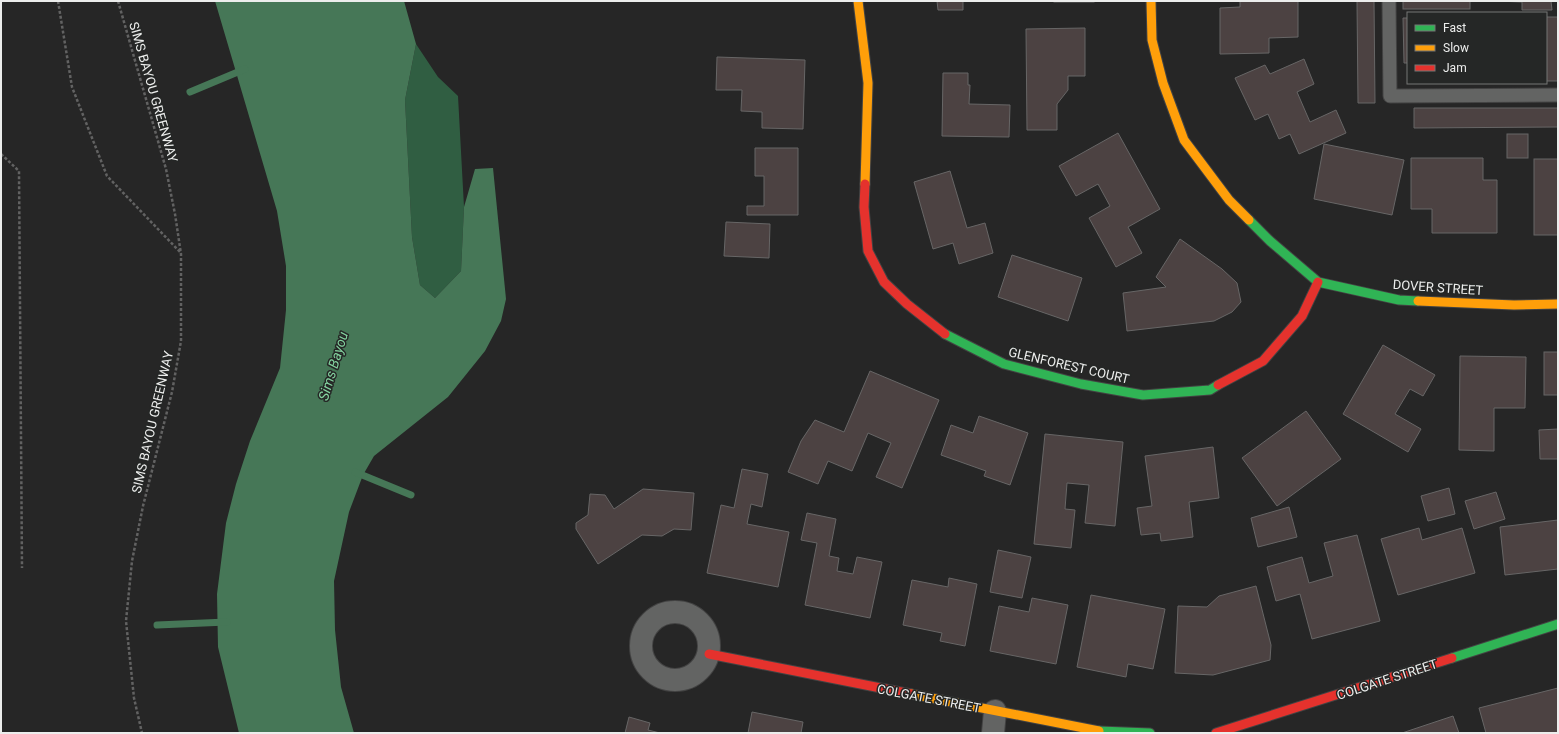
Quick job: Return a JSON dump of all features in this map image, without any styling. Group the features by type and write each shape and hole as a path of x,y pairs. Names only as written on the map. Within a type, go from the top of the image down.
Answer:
{"street":[{"name":"GLENFOREST COURT","path":"858,1 868,83 864,207 868,251 884,282 908,304 946,334 1004,364 1081,384 1143,395 1210,390 1263,360 1302,316 1318,282"},
{"path":"1151,1 1152,40 1163,83 1184,140 1229,200 1270,241 1318,282"},
{"name":"DOVER STREET","path":"1318,282 1399,300 1514,305 1558,304"},
{"name":"COLGATE STREET","path":"1216,733 1558,624"},
{"name":"COLGATE STREET","path":"709,654 1103,732 1150,733"},
{"path":"993,733 995,711"}],"lane":[{"path":"1389,1 1390,96 1558,95"}],"path":[{"path":"58,1 72,87 107,176 181,254"},
{"name":"SIMS BAYOU GREENWAY","path":"118,1 166,169 181,254 181,341 172,392 142,506 132,561 126,621 134,698 142,733"},
{"path":"1,154 19,171 22,568"}],"shaded area":[{"path":"416,44 438,77 458,96 464,207 461,271 435,298 420,285 412,237 405,100"}],"water":[{"name":"Sims Bayou","path":"215,1 404,1 416,44 405,100 412,237 420,285 435,298 461,271 464,207 475,169 493,168 506,299 501,321 485,351 448,397 374,456 363,475 349,512 334,581 335,630 341,687 354,733 239,733 218,647 217,594 226,523 236,484 250,441 280,368 286,310 286,266 277,211"}],"building":[{"path":"937,1 963,1 963,10 938,10"},
{"path":"1094,1 1094,2 1054,2"},
{"path":"1240,1 1298,1 1298,37 1269,38 1269,53 1220,54 1220,8 1240,7"},
{"path":"1357,1 1374,1 1375,103 1358,103"},
{"path":"1403,1 1470,1 1470,9 1403,9"},
{"path":"1496,1 1551,1 1552,10 1522,10 1522,2"},
{"path":"1547,17 1558,17 1558,81 1547,81"},
{"path":"1403,18 1407,18 1407,63 1404,63"},
{"path":"1085,28 1085,76 1068,76 1068,90 1057,104 1057,130 1027,130 1026,29"},
{"path":"717,57 805,60 803,129 762,128 762,112 741,111 742,90 716,90"},
{"path":"1304,59 1314,84 1297,92 1310,122 1336,110 1346,133 1299,154 1290,134 1279,139 1268,114 1255,120 1235,78 1265,65 1270,74"},
{"path":"943,73 968,73 968,85 970,85 969,104 1010,105 1009,137 942,136"},
{"path":"1414,108 1558,108 1558,127 1414,128"},
{"path":"1118,133 1160,209 1128,227 1142,253 1116,267 1089,218 1110,206 1098,184 1076,196 1059,166"},
{"path":"1507,134 1528,134 1528,158 1507,158"},
{"path":"1324,144 1404,160 1392,215 1314,199"},
{"path":"755,148 798,148 798,215 747,215 747,206 764,206 764,176 755,176"},
{"path":"1411,158 1483,158 1483,180 1497,180 1497,233 1432,233 1432,209 1411,209"},
{"path":"1534,159 1558,159 1558,235 1534,235"},
{"path":"950,171 967,228 985,223 993,253 959,264 953,243 933,249 914,182"},
{"path":"726,222 770,224 769,258 724,256"},
{"path":"1180,239 1222,269 1237,283 1241,302 1232,312 1214,321 1127,331 1123,293 1166,287 1156,277"},
{"path":"1012,255 1082,278 1068,321 998,297"},
{"path":"1383,345 1435,375 1423,396 1410,389 1395,414 1421,429 1408,452 1343,414"},
{"path":"1544,352 1558,352 1558,395 1544,395"},
{"path":"1460,356 1526,357 1525,408 1494,408 1494,451 1459,450"},
{"path":"870,371 939,400 902,488 876,477 891,443 868,433 852,471 828,461 818,484 788,472 801,441 815,420 844,432"},
{"path":"1306,411 1341,459 1277,506 1242,458"},
{"path":"979,416 1028,433 1010,485 984,476 986,471 941,455 951,425 973,433"},
{"path":"1558,429 1558,459 1540,459 1539,430"},
{"path":"1045,434 1123,442 1115,526 1085,523 1089,485 1067,483 1065,509 1075,510 1071,548 1034,544"},
{"path":"1213,447 1219,498 1189,502 1193,537 1161,541 1160,533 1141,535 1137,508 1152,506 1145,456"},
{"path":"742,469 768,474 762,507 751,504 747,524 789,532 778,587 707,573 721,505 734,508"},
{"path":"1449,488 1455,514 1428,521 1421,496"},
{"path":"643,489 694,493 691,530 674,529 662,536 642,535 598,564 576,529 576,523 588,515 590,494 605,495 614,509"},
{"path":"1496,492 1505,519 1474,529 1465,501"},
{"path":"1289,507 1297,537 1258,547 1251,518"},
{"path":"807,513 836,519 829,556 839,558 837,571 853,574 857,557 882,562 870,618 805,605 817,543 801,540"},
{"path":"1558,520 1558,569 1505,575 1500,527"},
{"path":"1419,528 1422,540 1462,528 1475,573 1398,595 1381,539"},
{"path":"1357,535 1380,621 1312,639 1300,594 1276,601 1267,567 1302,557 1309,583 1333,576 1324,543"},
{"path":"998,550 1031,557 1022,598 990,592"},
{"path":"949,578 977,584 965,646 940,641 942,633 903,625 912,580 948,587"},
{"path":"1256,586 1271,645 1270,660 1213,675 1175,673 1178,606 1207,607 1219,596"},
{"path":"1091,595 1165,609 1153,669 1128,664 1126,677 1077,667"},
{"path":"1032,598 1068,605 1056,664 990,651 999,606 1029,612"},
{"path":"1558,688 1558,733 1486,733 1479,708"},
{"path":"752,712 803,722 801,733 748,733"},
{"path":"1453,716 1459,733 1402,733"},
{"path":"629,717 650,723 648,730 660,733 625,733"}],"waterway":[{"path":"190,92 245,69"},
{"path":"355,472 411,495"},
{"path":"157,625 227,622"}],"traffic: fast":[{"path":"1249,220 1270,241 1318,282 1399,300 1418,301"},
{"path":"945,334 1004,364 1081,384 1143,395 1210,390 1218,385"},
{"path":"1452,658 1558,624"},
{"path":"1099,731 1150,733"}],"traffic: slow":[{"path":"858,1 868,83 865,184"},
{"path":"1151,1 1152,40 1163,83 1184,140 1229,200 1249,220"},
{"path":"1418,301 1514,305 1558,304"},
{"path":"911,694 1099,731"}],"traffic: jam":[{"path":"865,184 864,207 868,251 884,282 907,304 945,334"},
{"path":"1218,385 1263,361 1302,316 1318,282"},
{"path":"709,654 911,694"},
{"path":"1216,733 1452,658"}]}
